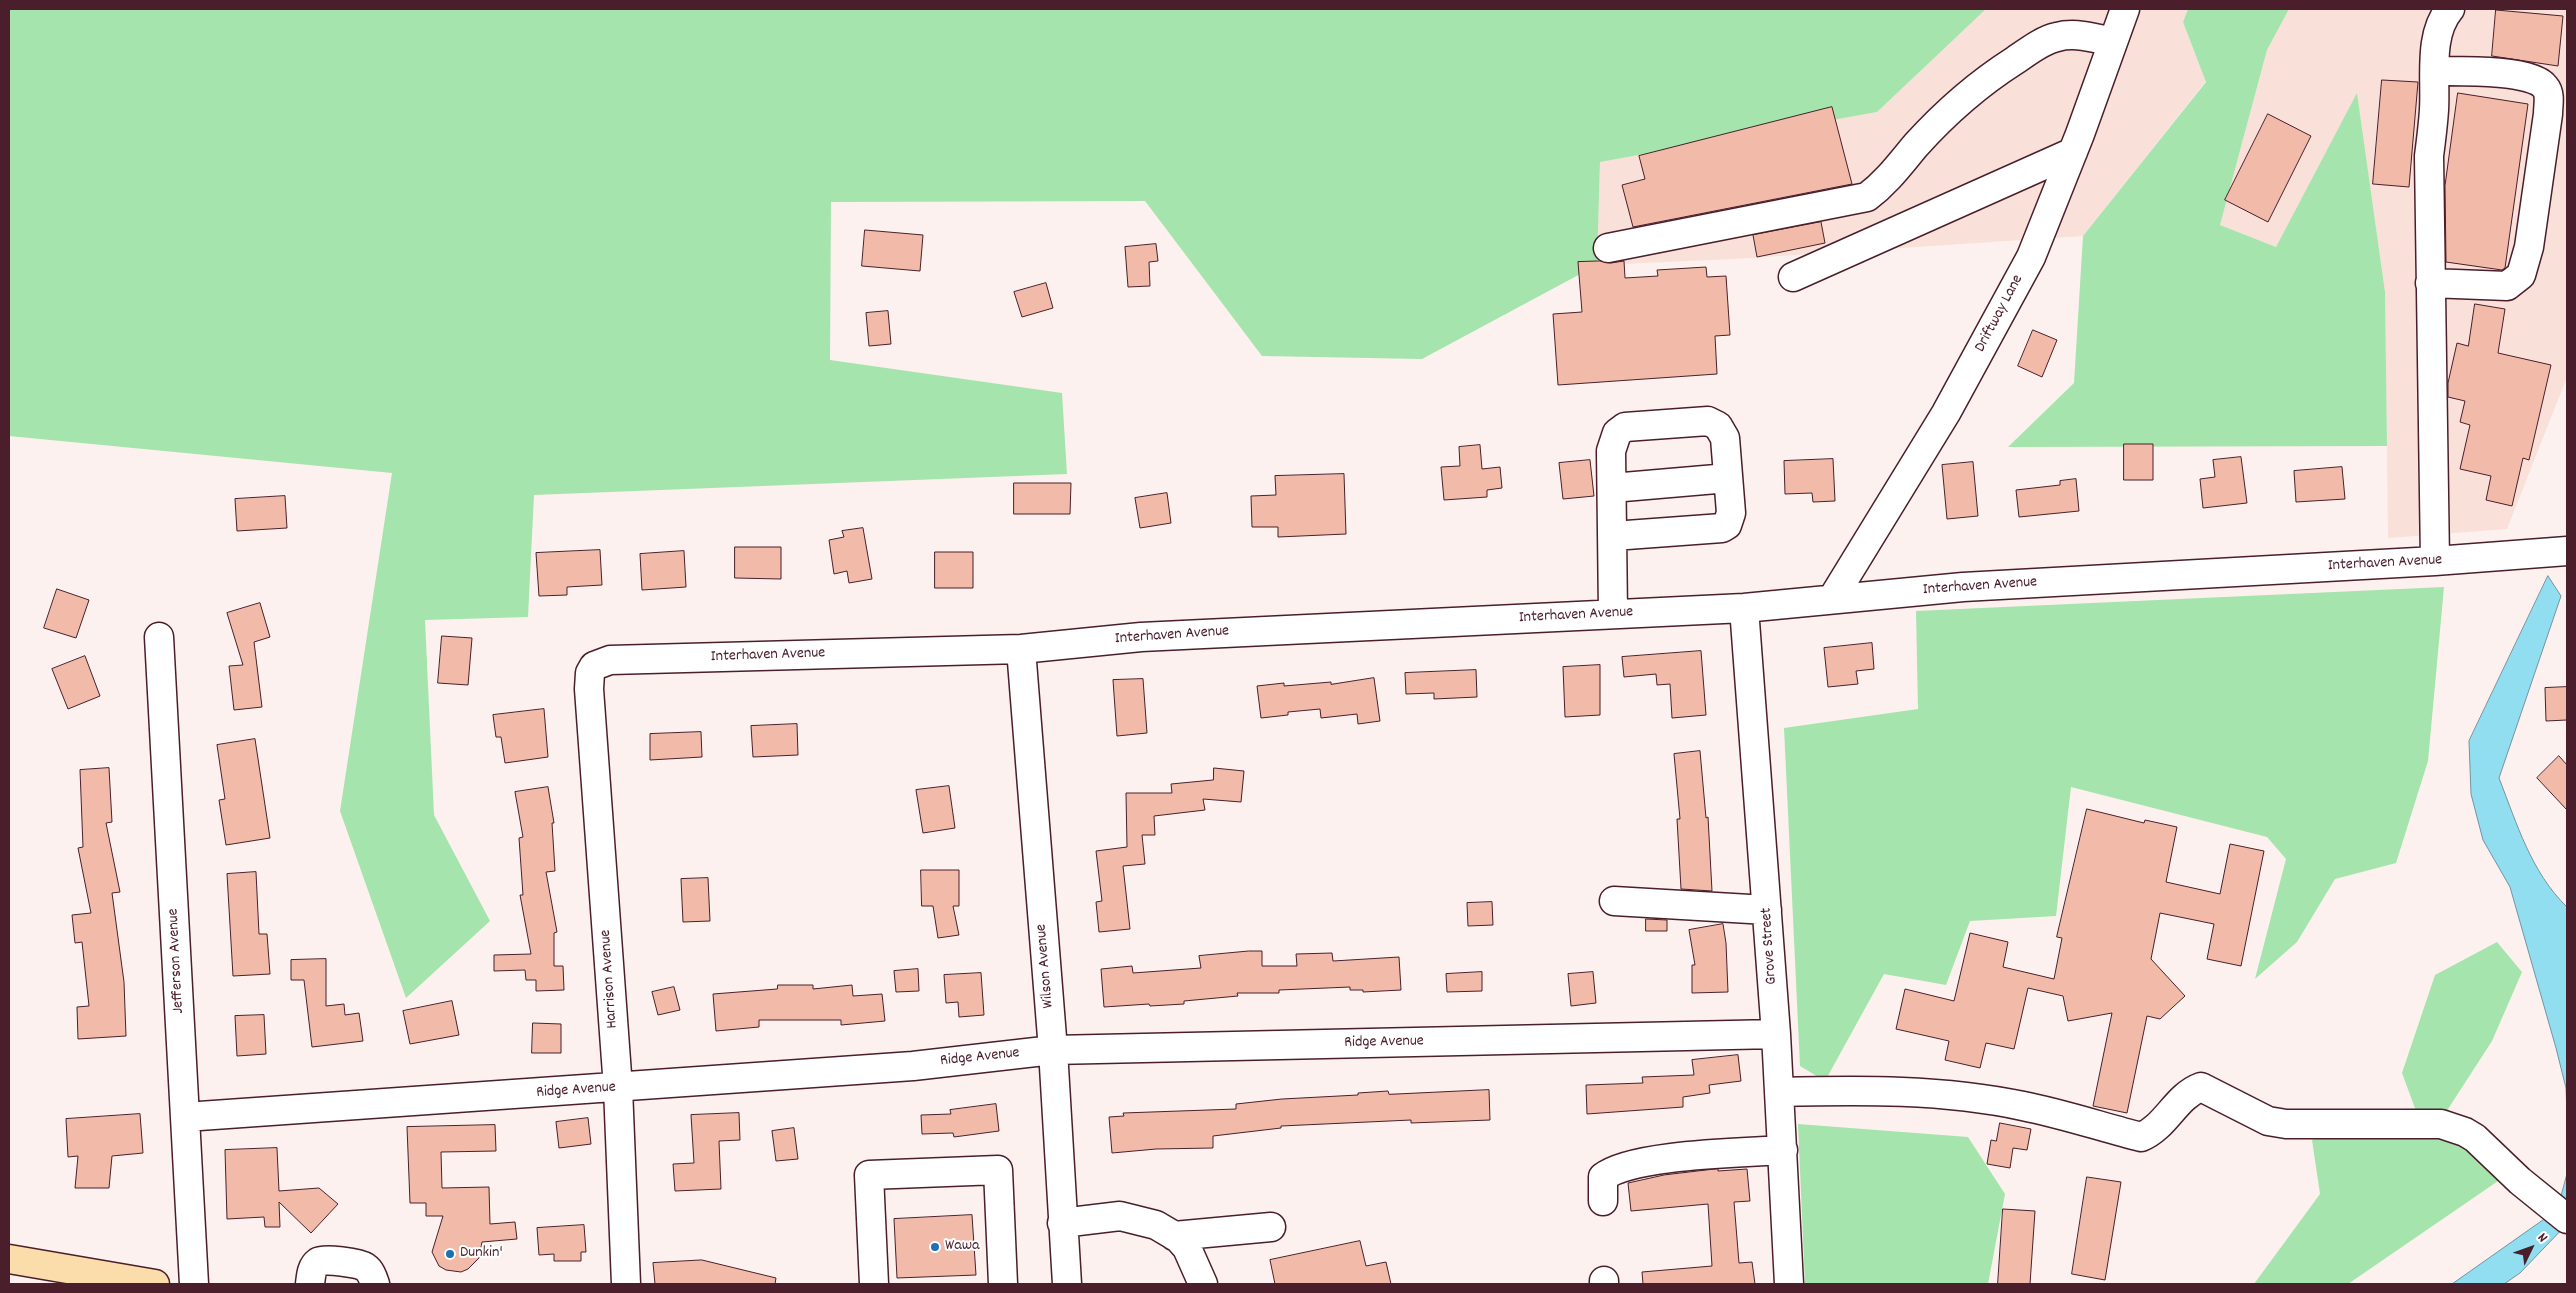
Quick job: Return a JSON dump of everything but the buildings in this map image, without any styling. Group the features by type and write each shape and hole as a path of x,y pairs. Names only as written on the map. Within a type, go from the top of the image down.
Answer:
{"highway":[{"path":"9,1259 156,1284"}],"street":[{"name":"Driftway Lane","path":"1832,599 1946,413 2031,257 2073,152 2125,9"},
{"path":"2435,561 2429,156 2434,110 2437,37 2445,15 2450,9"},
{"path":"1608,248 1867,197 1883,185 1917,145 1959,103 1985,80 2026,52 2057,37 2085,36 2113,42"},
{"path":"2430,282 2507,286 2521,275 2529,247 2548,114 2548,93 2545,85 2534,78 2485,71 2435,71"},
{"path":"1793,277 2073,152"},
{"path":"1613,536 1722,528 1730,519 1724,438 1721,430 1708,421 1625,427 1614,438 1611,450 1614,614"},
{"path":"1612,488 1728,478"},
{"name":"Interhaven Avenue","path":"590,673 594,666 610,660 1021,649 1141,637 1744,608 1973,586 2435,561 2567,551"},
{"name":"Grove Street","path":"1744,608 1780,1092 1789,1284"},
{"name":"Jefferson Avenue","path":"159,637 194,1284"},
{"name":"Wilson Avenue","path":"1021,649 1053,1050 1066,1284"},
{"name":"Harrison Avenue","path":"590,673 589,689 618,1088 626,1284"},
{"path":"1614,902 1767,910"},
{"name":"Ridge Avenue","path":"185,1117 914,1066 1053,1050 1776,1034"},
{"path":"1780,1092 1867,1090 1940,1094 2023,1106 2141,1137 2154,1132 2189,1093 2201,1087 2268,1121 2286,1124 2421,1123 2454,1127 2475,1138 2507,1169 2561,1214"},
{"path":"1603,1200 1603,1177 1621,1166 1687,1157 1783,1150"},
{"path":"874,1284 870,1175 998,1170 1003,1284"},
{"path":"1062,1223 1120,1216 1156,1226 1174,1236 1187,1248 1203,1284"},
{"path":"1174,1236 1271,1227"},
{"path":"310,1284 312,1269 318,1262 327,1260 364,1267 371,1274 374,1284"}],"shaded area":[{"path":"1986,9 2188,9 2183,22 2206,81 2083,236 1734,259 1597,265 1600,162 1877,112"},
{"path":"2289,9 2567,9 2567,377 2507,529 2388,538 2385,292 2357,94 2276,247 2220,225 2267,50"}],"green space":[{"path":"9,9 1986,9 1877,112 1600,162 1597,265 1422,359 1262,356 1145,201 831,202 830,360 1062,393 1067,474 534,495 528,617 425,620 434,815 490,921 406,998 340,811 392,473 9,436"},
{"path":"2188,9 2289,9 2267,50 2220,225 2276,247 2357,93 2385,292 2387,446 2008,447 2074,383 2083,236 2206,82 2183,22"},
{"path":"2444,587 2428,761 2396,863 2335,879 2297,942 2255,979 2286,859 2267,837 2071,787 2056,916 1970,921 1946,985 1884,974 1825,1081 1800,1066 1784,728 1918,709 1916,611"},
{"path":"2497,942 2522,972 2492,1041 2448,1109 2501,1179 2348,1284 2254,1284 2320,1194 2312,1140 2416,1111 2402,1073 2435,975"},
{"path":"1798,1124 1968,1137 2005,1194 1988,1284 1805,1284"}],"water":[{"path":"2548,576 2561,596 2499,778 2534,863 2554,893 2567,907 2567,1114 2566,1088 2556,1048 2510,887 2483,840 2471,794 2469,741"},
{"path":"2567,1174 2567,1224 2520,1273 2504,1284 2452,1284 2557,1210"}],"place":[{"name":"Wawa","path":"935,1247"},
{"name":"Dunkin'","path":"450,1254"}]}
